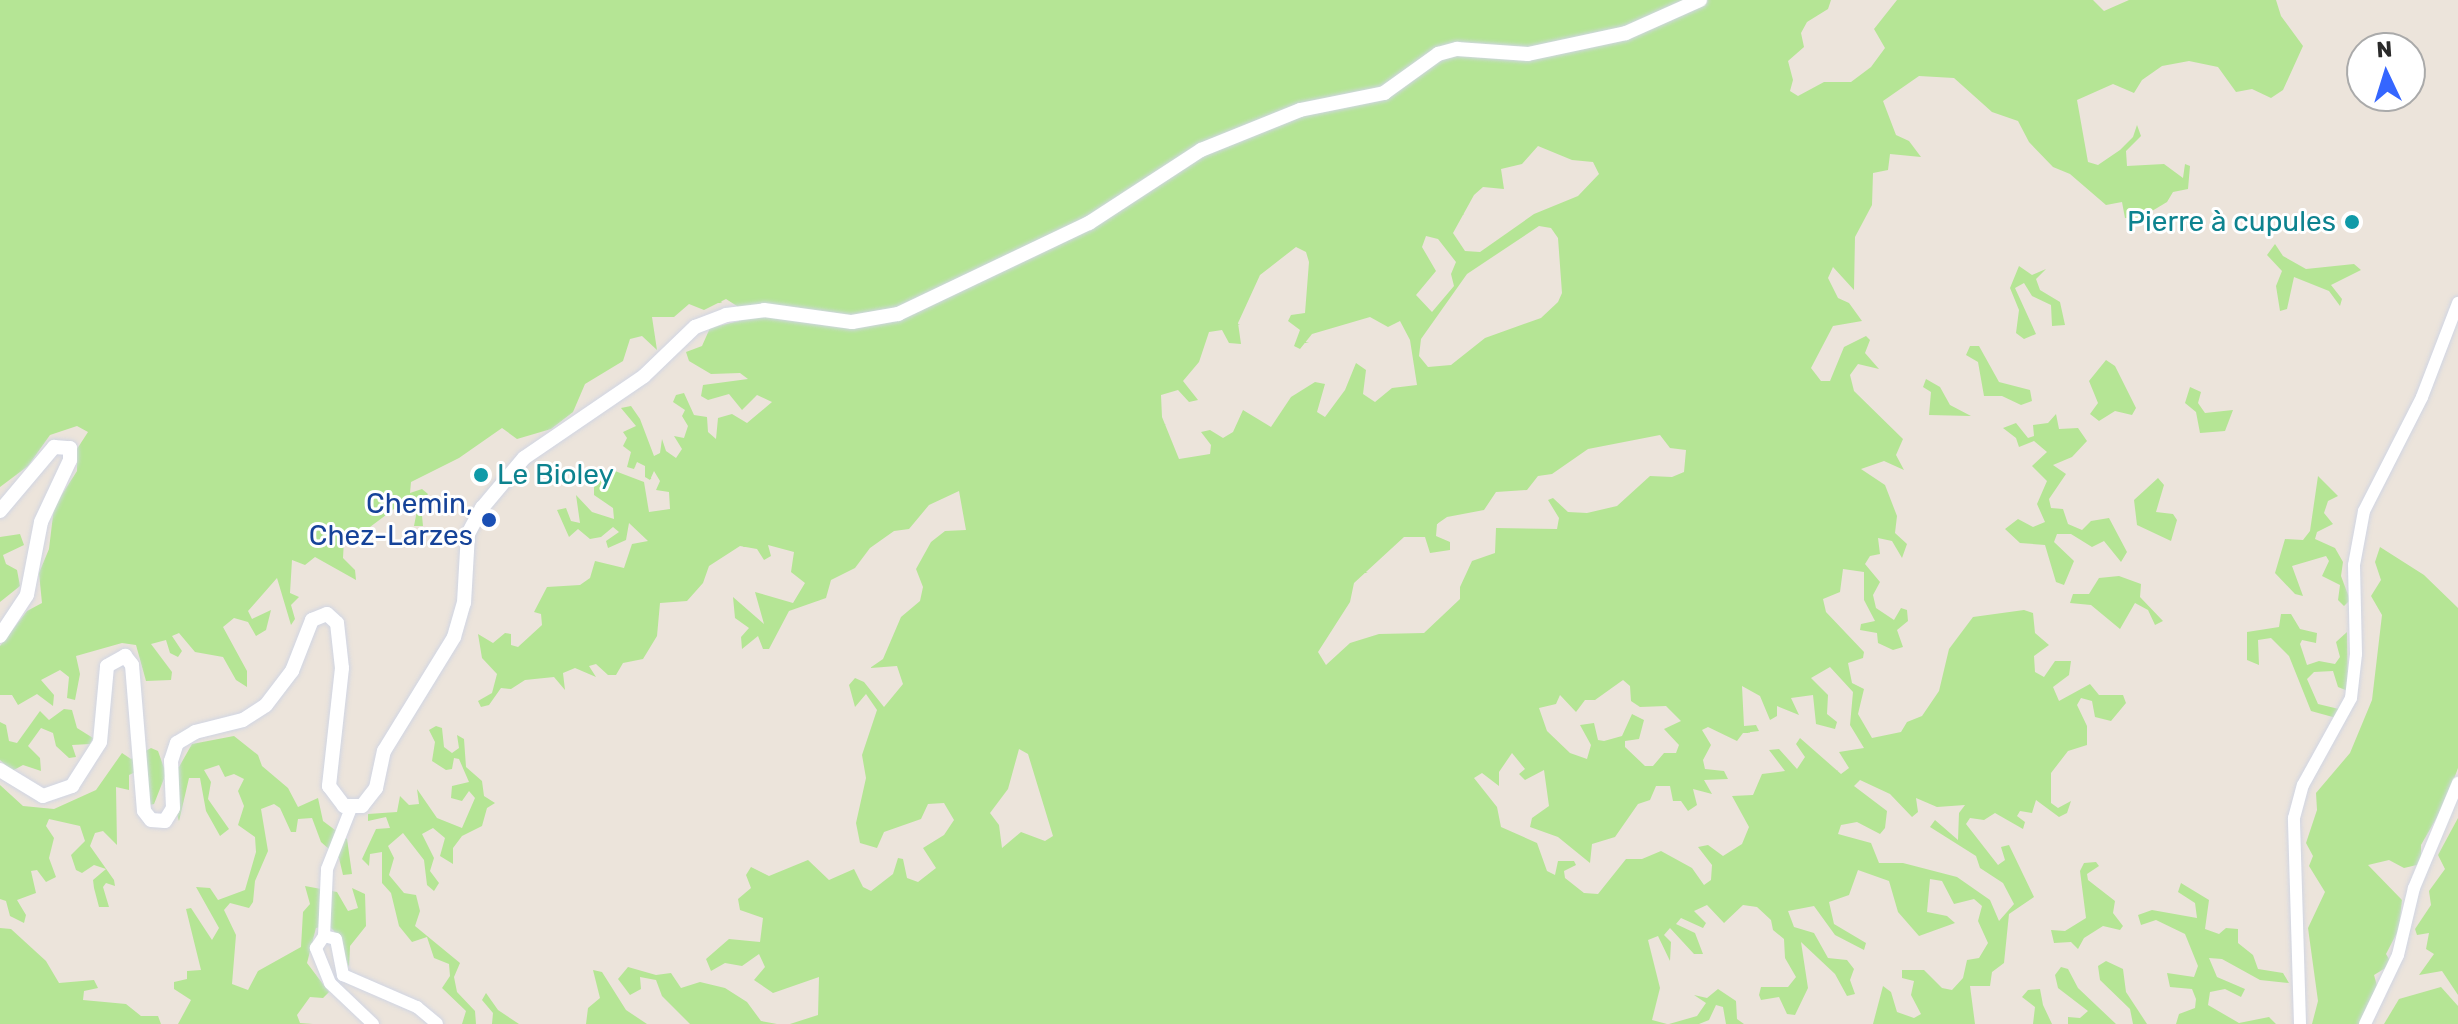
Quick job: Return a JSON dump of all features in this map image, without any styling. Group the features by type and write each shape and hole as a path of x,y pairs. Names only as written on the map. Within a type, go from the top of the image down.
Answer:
{"street":[{"path":"0,770 43,796 72,786 100,742 107,666 125,656 132,665 144,811 151,820 165,821 173,808 171,761 177,743 195,732 238,722 266,705 292,671 312,620 327,614 337,623 342,668 328,781 336,799 351,808 362,806 373,795 384,751 454,637 464,603 467,538 482,508 524,458 640,379 695,327 726,315 764,310 852,322 898,314 1096,219 1201,150 1300,110 1388,91 1438,54 1457,49 1528,54 1626,33 1700,0"},
{"path":"2300,1024 2294,818 2302,789 2352,693 2354,565 2364,511 2422,397 2458,303"},
{"path":"0,511 51,449 68,446 71,458 41,522 27,595 0,636"},
{"path":"2365,1024 2398,955 2414,888 2458,783"},
{"path":"351,808 327,869 324,936 316,948 330,983 373,1024"},
{"path":"324,936 336,939 343,975 417,1007 437,1024"}],"green space":[{"path":"0,0 1831,0 1828,9 1807,22 1801,33 1804,47 1788,61 1793,80 1790,91 1798,96 1824,82 1851,82 1871,67 1885,48 1874,29 1897,0 2093,0 2104,11 2129,0 2276,0 2281,16 2303,46 2283,90 2271,98 2252,89 2236,92 2218,67 2189,61 2162,66 2142,80 2134,93 2113,84 2077,100 2088,162 2098,165 2120,150 2133,137 2137,125 2141,136 2126,151 2127,166 2164,164 2183,178 2185,164 2190,166 2188,189 2173,192 2167,202 2142,217 2125,218 2122,202 2106,205 2070,174 2053,167 2029,142 2018,121 1992,112 1954,78 1919,76 1883,101 1896,135 1909,141 1921,157 1890,154 1888,170 1873,173 1872,205 1855,237 1854,290 1833,267 1828,278 1838,298 1849,303 1862,321 1833,326 1811,368 1821,381 1830,381 1844,347 1866,336 1870,340 1865,353 1879,369 1858,364 1850,375 1854,391 1903,439 1896,455 1904,470 1884,461 1861,469 1885,485 1897,516 1895,533 1907,544 1902,558 1892,541 1878,538 1880,554 1870,556 1865,564 1880,582 1873,595 1876,608 1894,620 1901,608 1907,610 1908,621 1897,630 1903,647 1893,650 1878,643 1877,633 1860,630 1861,624 1875,621 1864,600 1864,572 1843,569 1840,592 1823,599 1826,612 1864,652 1863,658 1848,663 1852,683 1864,689 1858,714 1872,738 1901,732 1907,722 1922,716 1939,691 1949,649 1973,617 2024,610 2033,613 2035,633 2049,645 2034,656 2035,672 2044,677 2055,661 2071,661 2069,675 2053,687 2059,701 2090,684 2099,695 2123,695 2126,703 2111,721 2095,717 2092,701 2081,698 2077,705 2087,726 2087,745 2068,751 2051,773 2051,803 2058,808 2071,801 2067,813 2059,817 2036,800 2032,813 2020,811 2017,816 2025,822 2023,829 1995,813 1984,820 1970,818 1966,824 1998,865 2005,860 2001,847 2009,845 2034,897 2009,914 2004,963 1992,972 1990,986 1970,986 1975,1024 1873,1024 1883,986 1891,992 1897,1012 1914,1018 1921,1014 1911,995 1914,981 1902,978 1902,970 1924,970 1942,988 1952,990 1963,978 1967,960 1979,958 1988,943 1978,921 1982,906 1974,899 1954,904 1942,881 1930,879 1927,912 1947,916 1955,923 1919,936 1898,912 1889,881 1858,870 1849,895 1829,902 1834,924 1866,943 1864,950 1835,935 1814,906 1788,911 1794,927 1814,933 1828,958 1847,960 1854,969 1850,980 1855,994 1847,996 1835,974 1801,942 1808,988 1795,1015 1787,1014 1779,997 1761,1000 1759,995 1761,987 1788,987 1796,977 1785,958 1784,939 1773,930 1771,920 1757,907 1743,905 1724,923 1707,905 1694,911 1706,923 1703,928 1681,918 1676,924 1695,933 1703,954 1694,954 1670,928 1664,935 1671,942 1670,961 1658,936 1648,940 1660,988 1652,1020 1667,1024 790,1024 818,1015 819,977 773,993 754,980 765,967 759,954 742,966 725,963 711,971 706,959 729,939 760,942 763,918 740,910 738,899 751,888 746,875 751,867 769,876 808,860 829,880 854,869 863,887 871,891 893,874 898,858 903,859 907,878 918,882 936,868 923,848 944,835 954,820 944,803 928,804 921,819 884,832 877,848 860,843 856,823 866,778 862,755 877,710 866,694 855,707 849,685 855,678 864,682 884,707 903,684 897,666 870,668 883,659 901,617 920,601 923,587 916,569 931,542 945,531 966,530 959,491 929,505 909,529 894,531 870,548 855,568 831,580 826,598 789,611 769,649 763,649 758,636 742,649 741,637 749,628 735,618 733,597 764,624 755,592 793,603 805,583 791,572 794,552 768,545 771,556 764,560 757,549 740,546 709,566 703,583 687,601 660,603 657,636 643,659 623,663 616,675 608,675 596,664 589,666 596,677 575,668 563,673 565,690 554,677 525,680 511,689 501,688 489,705 481,707 478,701 492,693 497,674 482,658 478,634 493,643 505,633 511,634 511,645 518,647 542,625 541,614 534,612 547,587 580,585 590,578 595,561 624,568 632,544 648,541 629,523 626,540 608,548 606,541 619,532 613,527 601,537 590,539 578,529 569,537 557,510 566,508 571,521 580,523 576,495 592,512 614,519 613,508 594,495 594,485 615,471 644,482 649,512 670,509 669,492 656,490 660,481 654,471 650,480 645,477 645,466 637,462 634,469 627,467 631,452 623,446 627,438 623,432 636,426 621,408 631,406 640,419 654,456 660,453 662,439 666,451 676,458 682,449 674,436 684,438 688,426 682,416 685,410 673,402 676,395 684,393 694,415 707,417 708,432 716,439 718,418 732,414 747,423 772,402 757,395 742,410 729,394 708,400 701,396 703,385 748,379 740,373 711,374 689,361 686,352 702,346 710,328 739,321 737,306 726,299 704,310 689,304 674,317 652,317 657,350 642,336 630,339 623,361 585,384 573,412 551,429 517,439 502,428 459,458 411,482 410,493 422,489 428,494 421,505 423,526 414,526 419,500 410,497 358,536 344,540 343,558 355,570 356,580 315,557 305,565 292,560 290,593 299,597 291,605 295,619 291,625 277,578 248,611 252,619 271,610 266,630 256,636 248,622 234,618 223,627 247,671 247,687 236,680 223,657 195,652 179,633 172,636 182,651 178,657 170,653 166,640 151,644 172,672 171,680 146,681 136,645 122,643 76,656 80,674 75,700 67,698 69,677 60,670 41,680 54,695 53,706 37,694 18,705 12,695 0,695 0,646 27,611 42,603 39,573 49,549 54,507 77,471 77,449 88,432 77,426 50,435 28,466 0,487","holes":["1538,146 1572,160 1593,162 1599,174 1578,196 1534,214 1480,252 1465,251 1453,233 1474,195 1483,187 1504,189 1501,169 1522,164","1539,226 1551,228 1558,238 1562,293 1558,302 1541,318 1485,338 1451,365 1428,367 1419,356 1421,339 1467,274","1426,236 1438,239 1456,262 1451,274 1454,286 1432,312 1416,295 1436,271 1422,247","1296,247 1306,252 1309,262 1305,313 1291,315 1288,321 1300,330 1294,346 1300,349 1312,334 1370,317 1388,327 1400,321 1410,340 1417,385 1392,388 1375,402 1363,394 1366,370 1356,363 1345,390 1325,417 1317,412 1325,384 1315,382 1291,397 1271,427 1243,410 1233,432 1223,438 1210,430 1201,432 1211,445 1210,454 1179,459 1162,417 1161,395 1178,390 1189,402 1198,400 1183,381 1199,362 1209,332 1222,330 1229,343 1241,344 1238,323 1260,275","1660,435 1670,448 1686,450 1684,472 1672,477 1650,476 1617,506 1587,513 1568,512 1553,498 1548,500 1559,518 1557,529 1496,528 1495,553 1472,561 1460,587 1460,599 1424,633 1379,634 1350,643 1326,665 1318,652 1350,602 1354,583 1404,537 1425,537 1430,553 1450,550 1450,542 1436,536 1437,524 1447,517 1484,510 1496,492 1527,490 1538,476 1552,474 1588,449","1830,667 1853,692 1850,725 1864,748 1839,752 1849,768 1841,774 1800,738 1796,744 1805,757 1797,769 1779,749 1769,750 1785,771 1762,774 1753,795 1732,796 1749,827 1742,844 1723,856 1708,845 1698,847 1712,865 1711,880 1704,885 1692,868 1661,851 1642,859 1626,859 1598,894 1584,893 1565,878 1564,871 1576,865 1574,861 1558,861 1555,875 1547,871 1537,843 1501,827 1497,807 1474,778 1482,773 1499,786 1499,772 1512,753 1525,769 1519,774 1525,780 1544,770 1549,806 1532,818 1530,827 1558,837 1590,863 1592,844 1615,837 1638,804 1650,800 1656,786 1670,786 1673,801 1681,801 1688,811 1697,805 1693,789 1712,794 1704,780 1728,779 1724,771 1705,769 1703,760 1711,745 1702,730 1708,727 1737,741 1743,733 1759,731 1756,725 1744,726 1742,686 1760,696 1770,720 1777,716 1777,706 1799,715 1791,698 1813,695 1816,724 1835,729 1837,722 1827,714 1828,695 1811,678","1623,680 1630,686 1631,701 1640,707 1666,706 1681,721 1664,729 1679,745 1676,753 1664,753 1653,766 1645,766 1625,747 1625,741 1639,739 1644,720 1632,714 1622,736 1604,741 1598,740 1594,723 1580,725 1591,745 1587,759 1570,753 1547,731 1539,708 1556,704 1560,695 1576,712 1585,700 1595,700","1019,749 1028,754 1053,836 1045,841 1021,832 1002,848 999,825 990,813 1008,789","1860,780 1890,794 1912,817 1918,812 1916,798 1937,807 1965,805 1959,813 1958,840 1935,820 1930,827 1976,856 1980,868 2003,883 2014,904 1999,921 1990,900 1957,877 1903,863 1879,863 1871,843 1838,834 1841,825 1857,822 1880,834 1885,828 1887,811 1854,786"]},
{"path":"2275,244 2283,256 2306,269 2354,264 2361,270 2331,285 2342,299 2340,306 2329,291 2294,277 2287,309 2280,311 2276,286 2282,271 2267,255"},
{"path":"2019,266 2032,275 2046,269 2036,279 2040,290 2060,302 2065,325 2052,326 2051,305 2032,296 2024,283 2015,288 2036,334 2024,339 2016,333 2019,310 2010,288"},
{"path":"1970,346 1979,346 1999,382 2030,390 2032,401 2021,405 2002,396 1984,396 1978,362 1966,355"},
{"path":"2106,360 2115,366 2136,408 2132,415 2115,411 2099,421 2090,414 2098,403 2089,381"},
{"path":"1926,379 1940,387 1950,405 1971,416 1929,415 1931,392 1923,387"},
{"path":"2190,387 2201,392 2198,403 2205,413 2233,410 2225,431 2200,433 2196,412 2185,403"},
{"path":"2056,414 2059,429 2078,428 2087,441 2072,457 2053,465 2066,474 2049,499 2051,508 2063,509 2068,524 2082,530 2091,521 2109,518 2127,552 2121,562 2104,541 2092,547 2071,534 2057,534 2054,542 2074,561 2064,585 2056,582 2045,545 2020,543 2005,529 2018,519 2033,527 2045,522 2037,504 2047,481 2032,466 2047,452 2034,441 2019,447 2016,438 2003,428 2016,423 2028,438 2034,436 2033,425 2048,423"},
{"path":"2318,476 2338,496 2328,501 2324,513 2333,524 2317,532 2315,539 2335,548 2343,562 2341,576 2350,600 2344,606 2338,600 2340,585 2322,576 2329,561 2326,556 2292,566 2303,596 2295,594 2275,573 2285,539 2303,540 2310,531"},
{"path":"2158,478 2164,485 2156,512 2173,514 2177,520 2171,541 2137,525 2134,500"},
{"path":"20,534 24,545 3,555 6,564 17,570 20,586 0,602 0,537"},
{"path":"2380,547 2424,575 2458,608 2458,768 2444,805 2421,845 2421,864 2404,868 2389,860 2368,865 2402,900 2399,929 2386,954 2392,964 2374,975 2379,993 2359,1024 2312,1024 2318,1001 2308,928 2325,892 2309,866 2313,856 2306,843 2317,810 2316,793 2350,753 2372,700 2382,615 2371,596 2381,580 2375,562"},
{"path":"2119,576 2141,584 2140,597 2163,621 2155,625 2148,610 2135,603 2120,629 2091,605 2070,603 2073,594 2089,594 2099,578"},
{"path":"2281,614 2291,614 2300,629 2317,633 2316,643 2302,640 2300,644 2307,665 2319,661 2335,664 2340,657 2336,642 2347,632 2348,691 2338,687 2333,671 2314,672 2307,679 2318,704 2343,710 2340,719 2311,711 2289,656 2271,638 2258,640 2259,665 2247,660 2247,632 2279,627"},
{"path":"64,709 72,710 77,728 93,738 90,744 72,745 76,757 69,758 56,746 53,733 41,728 28,746 40,758 41,771 23,765 12,771 0,760 0,722 6,725 9,741 17,743 40,711 49,720"},
{"path":"436,726 442,728 444,747 452,753 459,748 457,735 464,739 466,767 482,781 484,796 495,803 487,808 482,826 462,836 453,848 453,864 440,856 445,838 433,828 422,834 434,858 430,871 439,883 434,891 427,885 424,860 403,833 388,846 394,858 389,875 404,893 416,895 420,911 415,926 460,963 454,977 457,992 475,1011 476,1024 462,1024 466,1011 442,988 450,976 449,964 434,958 427,937 412,942 399,926 391,893 382,883 382,852 370,854 369,866 362,859 376,829 390,828 386,817 368,821 368,814 397,812 400,796 409,805 419,804 417,789 437,818 462,828 475,798 469,791 462,801 451,798 452,786 469,782 459,759 454,758 452,769 446,770 432,761 435,742 429,730"},
{"path":"234,736 258,755 262,766 288,788 298,807 318,798 323,821 347,839 352,874 343,875 339,858 321,842 312,818 298,819 296,832 291,832 280,808 274,804 261,809 268,851 255,881 253,902 249,908 230,903 224,910 236,935 232,984 248,990 258,971 301,947 303,912 310,904 305,886 337,892 348,911 358,908 352,888 365,894 366,926 350,946 349,967 334,931 328,925 316,928 307,963 329,992 323,998 310,997 297,1015 300,1023 313,1024 178,1024 191,1000 174,989 174,982 187,979 187,971 201,970 186,909 191,908 212,940 219,928 196,887 210,888 218,900 245,890 256,852 255,837 238,825 244,806 238,791 244,779 234,774 225,777 219,765 204,770 211,782 208,799 229,829 220,836 206,811 200,778 189,778 179,821 165,776 154,804 150,805 142,769 129,775 129,790 116,787 117,845 103,831 95,833 90,846 114,880 115,886 106,883 103,887 109,907 99,907 93,880 106,869 94,865 82,873 76,870 71,855 85,841 80,826 49,819 46,826 54,838 49,858 56,877 46,882 37,870 31,871 36,893 17,900 26,915 24,923 10,916 6,901 0,899 0,785 23,806 54,809 96,790 122,753 131,759 151,748 158,751 164,768 179,767 192,744"},
{"path":"2458,818 2458,995 2442,971 2419,975 2434,954 2426,949 2429,933 2417,935 2415,929 2431,905 2429,891 2445,869 2438,855"},
{"path":"2096,862 2099,866 2087,874 2088,880 2115,901 2113,913 2123,926 2120,930 2103,926 2084,938 2078,949 2071,942 2054,943 2051,930 2065,931 2086,918 2080,871 2084,863"},
{"path":"2181,883 2209,900 2205,929 2219,934 2226,928 2238,929 2238,943 2253,955 2258,969 2283,973 2289,983 2260,980 2222,959 2209,958 2217,977 2245,989 2241,997 2225,989 2210,992 2208,1005 2239,1023 2269,1017 2276,1024 2176,1024 2179,1014 2195,1008 2196,999 2192,989 2170,987 2167,973 2194,977 2198,966 2185,934 2156,920 2141,925 2138,915 2152,910 2197,918 2195,903 2178,892"},
{"path":"0,928 11,929 46,961 59,983 94,980 98,988 84,991 83,1000 126,1004 141,1016 158,1016 161,1024 0,1024"},
{"path":"2106,961 2123,969 2126,992 2147,1024 2133,1024 2130,1009 2100,980 2098,966"},
{"path":"628,967 656,975 671,973 681,988 700,982 725,988 747,1002 761,1021 777,1024 690,1024 662,996 656,980 640,977 641,989 630,995 618,979"},
{"path":"2061,967 2068,969 2078,988 2116,1024 2068,1024 2068,1017 2080,1018 2088,1011 2058,988 2055,975"},
{"path":"593,970 602,972 626,1010 647,1024 586,1024 588,1008 600,998"},
{"path":"2441,987 2458,1006 2458,1024 2384,1024 2399,999"},
{"path":"1718,989 1736,1001 1737,1019 1744,1024 1726,1024 1723,1007 1716,1005 1709,1020 1699,1024 1669,1024 1697,1016 1706,1003 1694,995 1707,998"},
{"path":"2040,989 2052,1024 2033,1024 2035,1007 2022,997 2028,990"},
{"path":"486,993 498,1010 519,1024 492,1024 493,1013 482,1000"}],"place":[{"name":"Pierre à cupules","path":"2352,222"},
{"name":"Le Bioley","path":"481,475"},
{"name":"Chemin, Chez-Larzes","path":"489,520"}]}
